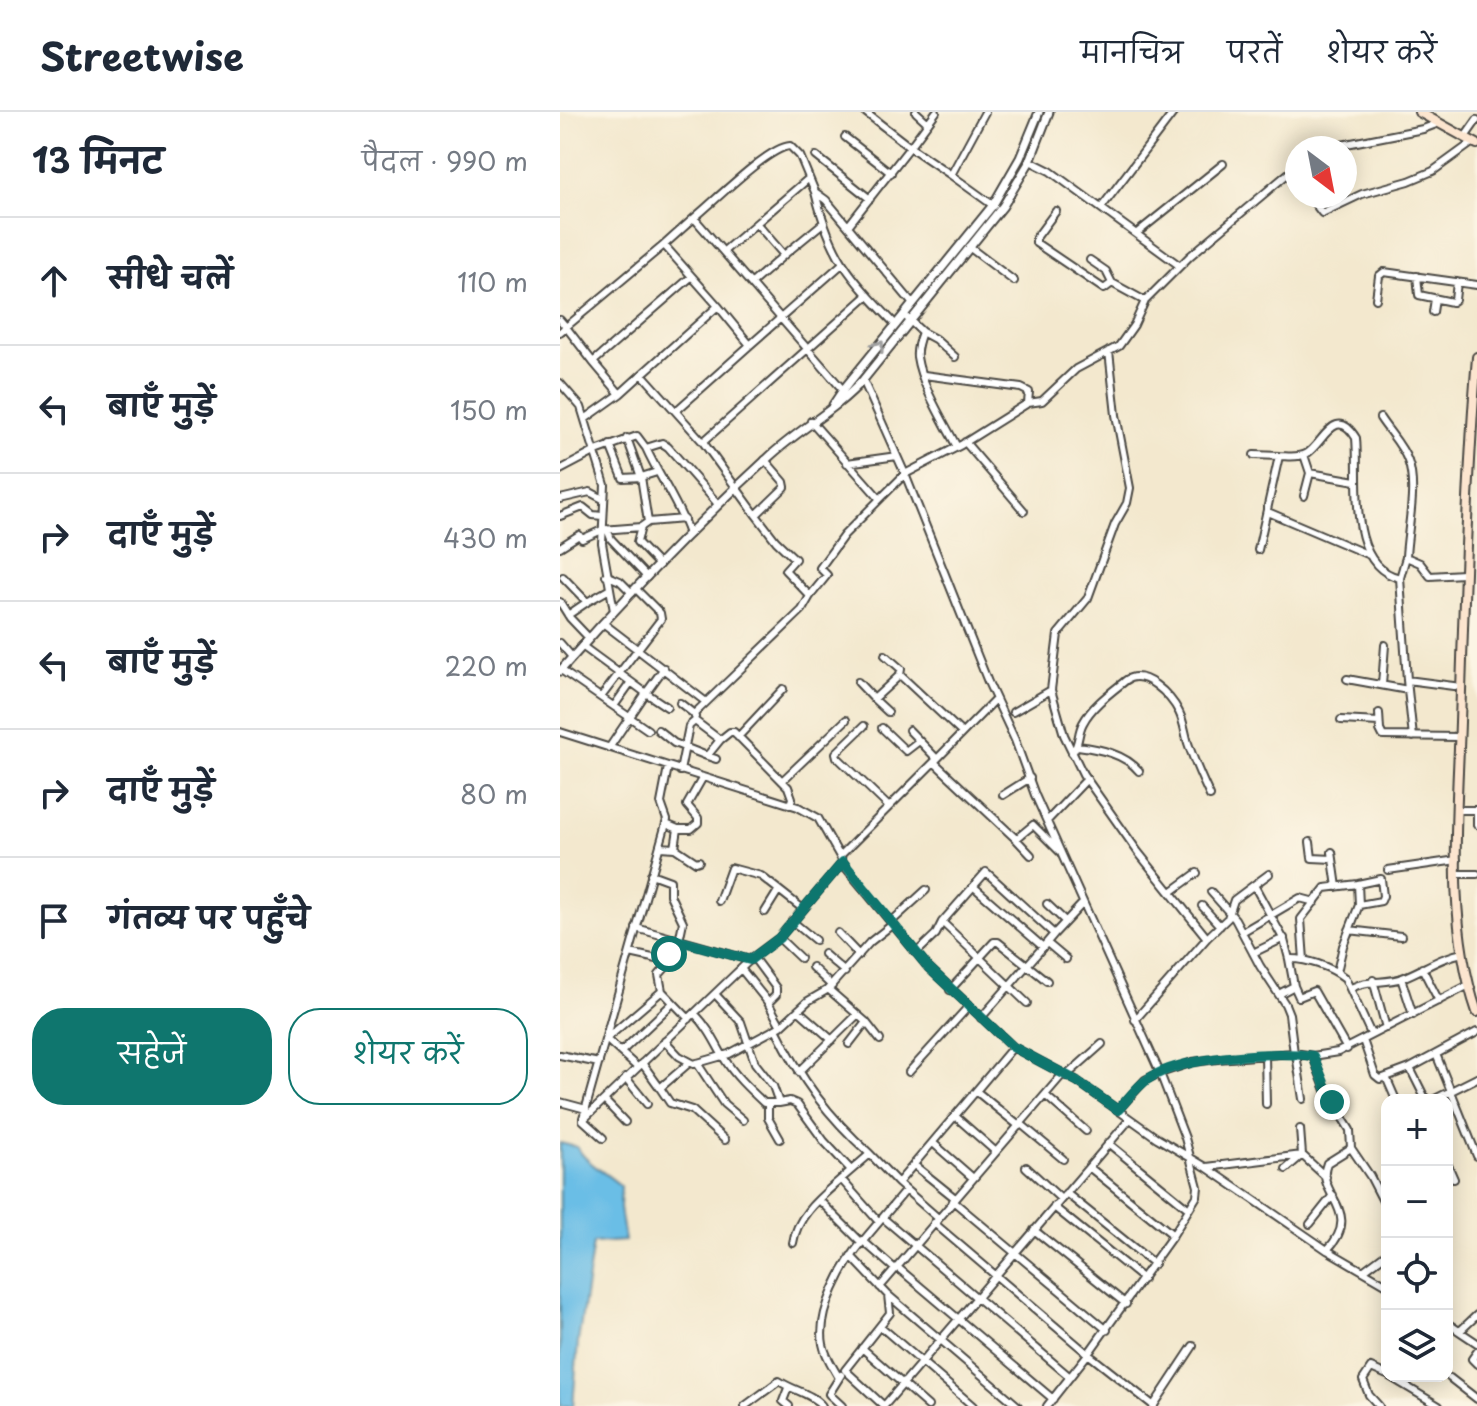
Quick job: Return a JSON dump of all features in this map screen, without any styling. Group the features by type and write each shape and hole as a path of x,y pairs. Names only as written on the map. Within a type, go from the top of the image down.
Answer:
{"main road":[{"path":"1419,112 1472,141"},
{"path":"1477,357 1463,574 1457,860 1463,953 1477,1012"}],"street":[{"path":"865,112 996,207"},
{"path":"916,112 928,123"},
{"path":"848,226 936,112"},
{"path":"951,175 985,112"},
{"path":"832,407 913,304 996,207 1039,112"},
{"path":"648,730 560,670 717,503 811,421 848,397 863,380 969,247 1030,161 1049,112"},
{"path":"1101,208 1174,112"},
{"path":"1357,197 1433,171 1472,141 1477,120"},
{"path":"1357,142 1439,123"},
{"path":"845,137 891,173"},
{"path":"563,330 776,149 790,146 796,151 815,192 823,223 842,264 896,325"},
{"path":"816,156 870,199"},
{"path":"1030,161 1050,171 1180,266"},
{"path":"1137,233 1223,164"},
{"path":"680,771 689,726 694,718 706,702 802,610 827,575 820,568 844,535 879,498 905,474 957,447 1028,403 1042,401 1076,369 1119,346 1134,325 1145,301 1180,266 1285,176"},
{"path":"724,251 808,179"},
{"path":"815,192 826,200 913,304"},
{"path":"1056,211 1036,238 1036,243 1104,289 1112,283"},
{"path":"694,218 843,390"},
{"path":"752,283 823,223"},
{"path":"757,224 784,255"},
{"path":"664,245 750,345"},
{"path":"969,247 1014,281"},
{"path":"1090,260 1106,271 1112,283 1145,301"},
{"path":"676,411 842,264"},
{"path":"1376,299 1381,273 1477,285"},
{"path":"1417,276 1419,295 1452,302 1455,300 1457,282"},
{"path":"593,362 691,277"},
{"path":"703,442 868,295"},
{"path":"1433,312 1435,299"},
{"path":"585,419 620,394 718,306"},
{"path":"904,315 955,357"},
{"path":"560,320 563,330 620,394"},
{"path":"922,332 917,359 933,402 957,447"},
{"path":"1109,351 1116,415 1130,488 1127,503 1115,524 1088,598 1058,634 1051,690 1064,735 1087,779 1207,938"},
{"path":"642,374 703,442 734,488 776,541 795,559 785,570 810,596"},
{"path":"924,375 1021,388 1029,392 1028,403"},
{"path":"863,380 905,474 995,700 1015,740 1060,852 1160,1073 1192,1159 1198,1187 1197,1196 1154,1264 1047,1406"},
{"path":"561,386 581,407 605,485 602,516 606,575 614,611"},
{"path":"1380,418 1409,463 1412,485 1406,557 1400,578 1413,737"},
{"path":"811,421 879,498"},
{"path":"1254,455 1304,455 1331,426 1339,425 1351,431 1357,442 1357,501 1369,555 1378,568 1389,576 1400,578"},
{"path":"560,470 610,445 639,437 684,519 689,534"},
{"path":"627,438 641,477 648,522"},
{"path":"965,442 1024,511"},
{"path":"646,448 662,443 668,447 717,503"},
{"path":"610,445 623,478 657,472"},
{"path":"1304,455 1310,473 1304,496"},
{"path":"847,463 897,456"},
{"path":"1258,550 1279,456"},
{"path":"756,515 785,487 765,460"},
{"path":"1310,473 1356,481"},
{"path":"560,499 590,492 603,499"},
{"path":"560,516 583,507 593,515 602,516"},
{"path":"1268,512 1369,555"},
{"path":"560,547 579,535 582,539 604,530 684,519"},
{"path":"641,527 637,542 659,565"},
{"path":"604,530 647,577"},
{"path":"1406,557 1420,563 1430,576 1463,574"},
{"path":"601,697 661,616 634,591 606,575"},
{"path":"563,577 587,602"},
{"path":"568,615 610,589"},
{"path":"560,602 589,638"},
{"path":"603,623 706,702"},
{"path":"560,643 572,657"},
{"path":"1382,685 1385,645"},
{"path":"582,646 667,707"},
{"path":"874,699 900,675 901,669 885,655"},
{"path":"609,748 664,668"},
{"path":"900,675 962,733"},
{"path":"1072,753 1078,746 1080,730 1090,713 1125,681 1138,676 1162,690 1179,712 1210,796"},
{"path":"1347,679 1408,690"},
{"path":"1407,680 1461,687"},
{"path":"614,706 631,682"},
{"path":"858,682 888,712"},
{"path":"738,737 783,689"},
{"path":"1013,712 1051,690"},
{"path":"583,1120 752,958 779,938 842,859 889,807 995,700"},
{"path":"680,703 720,740"},
{"path":"1379,713 1383,736 1459,737"},
{"path":"782,781 846,720"},
{"path":"1341,720 1379,722"},
{"path":"864,726 836,753 837,757 889,807"},
{"path":"882,728 906,751 919,741"},
{"path":"658,730 671,742 716,759"},
{"path":"909,730 1031,855"},
{"path":"707,756 732,731 791,791 790,805"},
{"path":"560,732 790,805 818,818 842,859 916,953 950,990 1013,1047 1064,1075 1327,1250 1381,1282"},
{"path":"1078,746 1128,759 1139,771"},
{"path":"583,1120 666,824 661,803 668,767"},
{"path":"666,824 678,829 691,829 699,820 687,805 703,777"},
{"path":"1003,795 1030,778"},
{"path":"1047,821 1087,779"},
{"path":"1458,810 1477,810 1477,825"},
{"path":"1016,839 1033,825 1060,852"},
{"path":"675,848 678,829"},
{"path":"1310,842 1311,857 1333,856 1337,887"},
{"path":"660,847 675,848 699,861"},
{"path":"1388,870 1457,860"},
{"path":"719,901 731,868 761,876 803,909"},
{"path":"916,953 936,934 942,922 986,872 1054,934"},
{"path":"1171,892 1197,873"},
{"path":"651,874 670,881 670,895 683,922 666,961 667,966 659,975 662,991 710,1032 723,1056 753,1092 768,1104 790,1101 797,1104 824,1141 851,1170"},
{"path":"1135,1020 1220,926 1230,913 1234,900 1269,874"},
{"path":"1457,874 1477,874"},
{"path":"1304,960 1301,919 1322,890 1381,879 1381,901 1359,905"},
{"path":"1337,972 1359,905 1358,884"},
{"path":"1254,885 1284,938 1299,997 1314,991 1347,1049"},
{"path":"974,887 1066,959"},
{"path":"660,1088 693,1063 723,1056 778,1027 830,987 926,890"},
{"path":"765,912 778,891"},
{"path":"1211,892 1230,913 1289,1014 1303,1099"},
{"path":"1242,932 1300,898 1315,902"},
{"path":"981,1018 1083,903"},
{"path":"1047,904 1065,921"},
{"path":"1202,906 1220,926"},
{"path":"792,921 815,940"},
{"path":"942,922 1027,1003"},
{"path":"636,928 752,958 776,988 776,995 768,1003"},
{"path":"1349,930 1401,936"},
{"path":"838,933 859,955"},
{"path":"779,938 800,958"},
{"path":"1253,953 1284,938"},
{"path":"950,990 994,942 1047,981"},
{"path":"630,953 666,961"},
{"path":"1351,988 1373,980 1401,978 1463,953"},
{"path":"824,954 845,972"},
{"path":"1289,959 1304,960 1337,972 1351,988 1371,1034"},
{"path":"812,967 880,1040"},
{"path":"1422,968 1439,1001"},
{"path":"742,970 768,1003 799,1072 833,1119 936,1220 1088,1354 1154,1406 1193,1346"},
{"path":"1401,978 1413,1015"},
{"path":"1373,980 1386,1028"},
{"path":"1118,1110 1145,1080 1160,1073 1193,1062 1295,1053 1313,1056 1347,1049 1471,983"},
{"path":"1279,994 1294,986"},
{"path":"606,1039 662,991"},
{"path":"715,994 741,1022 755,1063 773,1086 779,1103"},
{"path":"622,1051 673,1003"},
{"path":"909,1072 968,1007"},
{"path":"798,1010 832,1040"},
{"path":"799,1072 857,1015"},
{"path":"849,1044 866,1022"},
{"path":"1363,1040 1375,1075 1380,1079 1410,1068 1477,1032"},
{"path":"606,1039 640,1065 670,1103 692,1110 725,1140"},
{"path":"665,1041 679,1056 693,1063 724,1104 743,1120"},
{"path":"880,1287 1045,1095 1102,1044"},
{"path":"898,1183 1013,1047"},
{"path":"1436,1054 1477,1156"},
{"path":"560,1055 599,1063"},
{"path":"1265,1055 1266,1104"},
{"path":"1313,1056 1327,1093 1350,1130 1351,1148 1381,1197"},
{"path":"1410,1068 1423,1094"},
{"path":"1386,1077 1393,1094"},
{"path":"626,1078 647,1104"},
{"path":"1445,1094 1477,1078"},
{"path":"976,1091 1063,1159"},
{"path":"1045,1095 1086,1131"},
{"path":"604,1100 625,1122"},
{"path":"560,1102 586,1109"},
{"path":"768,1104 768,1118 780,1139"},
{"path":"955,1116 996,1152"},
{"path":"845,1370 884,1406 1130,1119"},
{"path":"583,1120 603,1138"},
{"path":"1300,1129 1302,1155 1326,1177"},
{"path":"933,1143 973,1178"},
{"path":"1108,1143 1189,1209"},
{"path":"1327,1250 1338,1239 1342,1226 1324,1170 1327,1163 1351,1148"},
{"path":"793,1243 795,1228 819,1200 870,1154"},
{"path":"1206,1167 1302,1155"},
{"path":"1286,1169 1302,1155"},
{"path":"914,1165 1107,1330"},
{"path":"1448,1166 1454,1179"},
{"path":"1026,1167 1061,1199"},
{"path":"1089,1167 1173,1235"},
{"path":"841,1179 881,1220 916,1245 1070,1377"},
{"path":"839,1378 823,1347 821,1329 825,1312 851,1256 906,1190"},
{"path":"1066,1193 1154,1264"},
{"path":"1310,1224 1333,1195"},
{"path":"819,1200 862,1242 1053,1399"},
{"path":"1054,1207 1143,1279"},
{"path":"1034,1230 1126,1304"},
{"path":"851,1256 888,1295 1018,1406"},
{"path":"1363,1271 1381,1258"},
{"path":"842,1406 829,1394 890,1313 888,1295"},
{"path":"1460,1331 1477,1315"},
{"path":"880,1326 973,1406"},
{"path":"1453,1327 1477,1343"},
{"path":"862,1348 928,1406"},
{"path":"1477,1352 1472,1359 1477,1364"},
{"path":"1379,1406 1369,1395 1363,1380 1371,1368 1381,1372"},
{"path":"1453,1380 1477,1399"},
{"path":"745,1406 774,1383 782,1382 788,1388 817,1399 822,1406"},
{"path":"1400,1382 1439,1406"},
{"path":"788,1388 783,1401 789,1406"}],"water":[{"path":"560,1143 577,1147 591,1163 621,1186 620,1208 625,1241 593,1243 578,1342 573,1406 560,1406"}],"route":[{"path":"669,954 673,939 750,960 779,938 843,862 928,967 1013,1047 1077,1081 1118,1110 1145,1080 1193,1062 1294,1053 1313,1056 1332,1102"}]}
